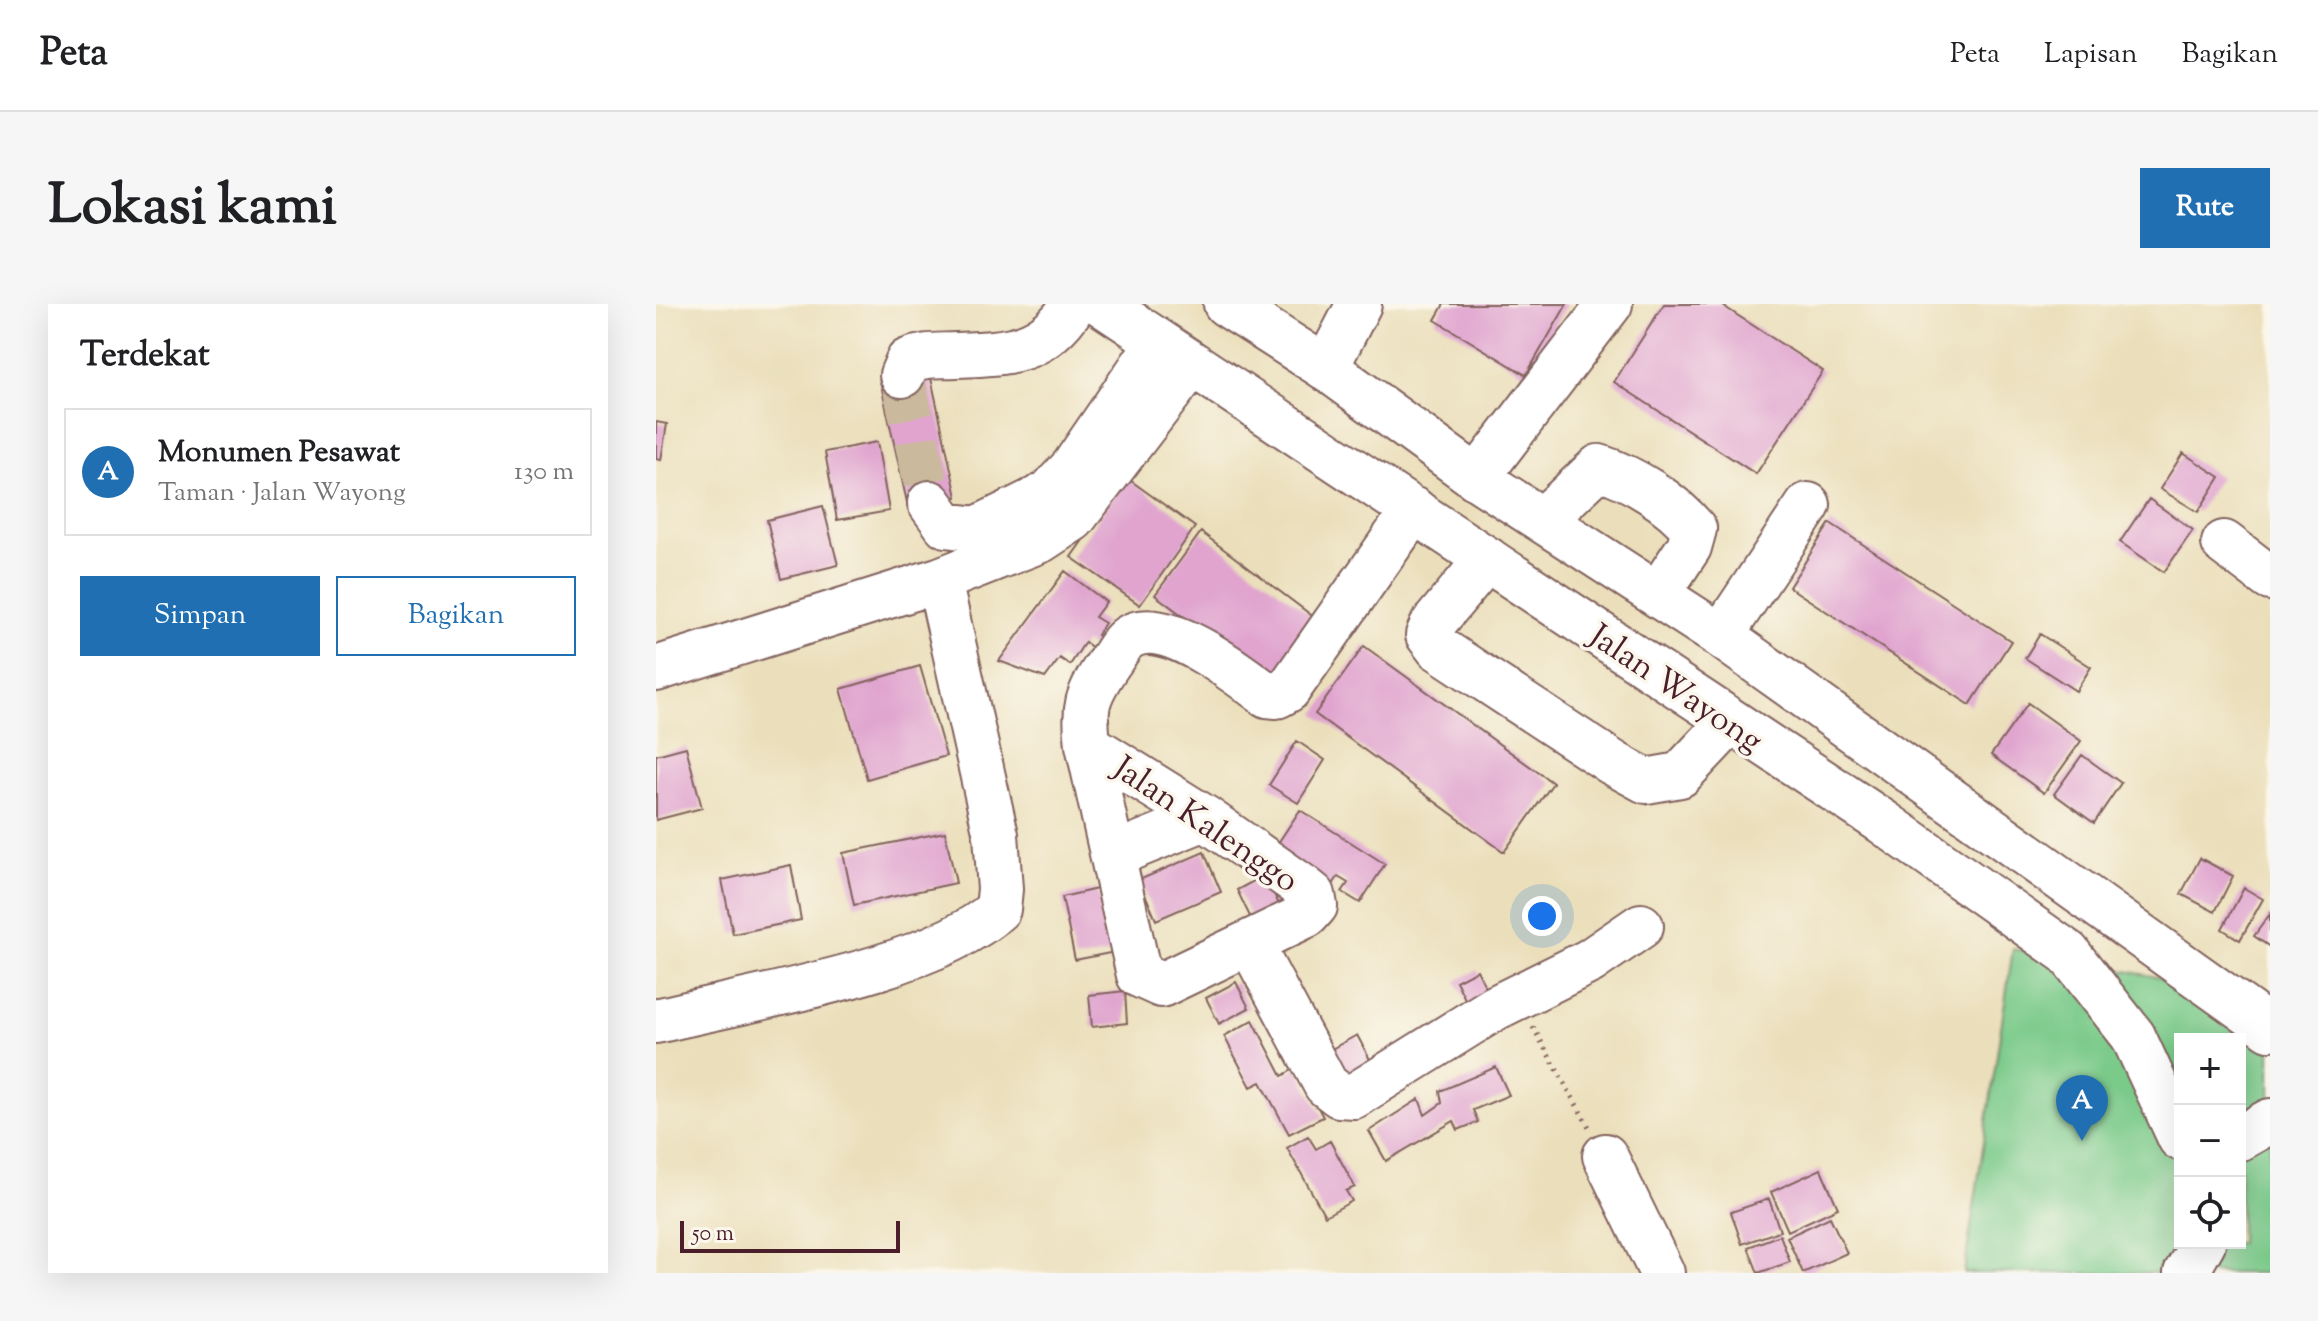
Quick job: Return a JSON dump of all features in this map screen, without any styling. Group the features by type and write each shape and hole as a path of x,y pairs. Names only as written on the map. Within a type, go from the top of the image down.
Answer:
{"main road":[{"path":"902,375 908,361 923,354 1020,350 1045,339 1074,304"},
{"name":"Jalan Wayong","path":"1102,304 1883,822 2068,953 2133,1036 2174,1125"},
{"name":"Jalan Wayong","path":"1226,304 1326,368 1477,478 1721,636 2270,1028"},
{"path":"1326,368 1359,304"},
{"path":"1477,478 1610,304"},
{"path":"930,503 946,525 977,529 1049,493 1175,354"},
{"path":"656,669 939,580 1041,540 1073,519 1175,354"},
{"path":"1544,519 1599,467 1621,474 1684,516 1694,529 1689,547 1658,594"},
{"path":"1721,636 1808,505"},
{"name":"Jalan Kalenggo","path":"1088,745 1205,818 1313,895 1315,906 1307,915 1161,985 1147,982 1135,965 1088,745 1084,707 1093,686 1127,637 1140,631 1171,634 1267,695 1277,696 1288,690 1414,510"},
{"path":"2224,543 2270,578"},
{"path":"1487,559 1433,624 1428,635 1438,648 1613,763 1646,781 1680,775 1730,722"},
{"path":"656,1021 889,964 963,934 998,909 1000,889 996,835 939,580"},
{"path":"1113,855 1205,818"},
{"path":"1250,943 1326,1085 1339,1095 1354,1096 1516,998 1590,961 1641,926"},
{"path":"2246,1135 2270,1121"},
{"path":"1605,1156 1662,1273"},
{"path":"2186,1273 2202,1249"},
{"path":"2209,1249 2223,1273"}],"path":[{"path":"1516,998 1605,1156"}],"green space":[{"path":"2013,949 2270,999 2270,1273 1964,1273"}],"building":[{"path":"1444,304 1567,304 1526,375 1435,320"},
{"path":"1664,304 1720,304 1823,371 1756,474 1614,382"},
{"path":"929,369 957,497 908,507 880,380"},
{"path":"656,422 667,424 661,460 656,459"},
{"path":"877,442 889,511 837,520 825,452"},
{"path":"2183,453 2220,477 2198,512 2160,489"},
{"path":"1127,478 1195,527 1140,605 1071,557"},
{"path":"2149,499 2193,530 2164,572 2120,542"},
{"path":"823,506 838,565 781,579 767,520"},
{"path":"1830,523 2011,641 1970,705 1789,587"},
{"path":"1201,532 1319,621 1273,683 1155,595"},
{"path":"1065,571 1106,602 1095,617 1105,623 1097,635 1106,641 1098,652 1085,642 1070,665 1060,658 1045,678 999,661"},
{"path":"2040,634 2091,667 2076,691 2025,658"},
{"path":"1364,646 1553,783 1504,852 1315,714"},
{"path":"920,666 946,756 867,779 841,689"},
{"path":"2028,703 2081,741 2044,793 1991,755"},
{"path":"1297,741 1325,760 1298,803 1269,785"},
{"path":"686,747 702,808 656,820 656,755"},
{"path":"2082,755 2121,783 2094,823 2054,794"},
{"path":"1300,810 1385,864 1360,903 1342,892 1348,883 1338,877 1328,892 1270,855"},
{"path":"945,832 956,883 854,905 843,853"},
{"path":"1204,852 1221,892 1156,920 1139,880"},
{"path":"2200,858 2233,876 2215,912 2181,894"},
{"path":"791,865 801,920 733,934 722,880"},
{"path":"1265,875 1286,919 1258,933 1237,890"},
{"path":"2244,888 2263,899 2240,940 2222,929"},
{"path":"1097,889 1100,900 1114,896 1125,950 1075,960 1062,897"},
{"path":"2270,914 2270,947 2254,936"},
{"path":"1477,970 1494,1004 1473,1015 1456,981"},
{"path":"1236,982 1249,1008 1219,1024 1206,998"},
{"path":"1125,991 1127,1023 1092,1027 1089,995"},
{"path":"1253,1020 1282,1076 1297,1067 1323,1117 1289,1134 1261,1082 1251,1087 1224,1036"},
{"path":"1357,1035 1376,1071 1349,1086 1330,1050"},
{"path":"1496,1067 1509,1095 1473,1110 1478,1122 1458,1130 1454,1121 1386,1161 1369,1131 1419,1099 1425,1115 1442,1103 1440,1091"},
{"path":"1308,1136 1316,1149 1330,1141 1355,1187 1346,1191 1352,1201 1325,1216 1287,1148"},
{"path":"1821,1169 1838,1208 1788,1231 1771,1192"},
{"path":"1769,1199 1780,1231 1742,1244 1731,1212"},
{"path":"1830,1217 1847,1253 1803,1273 1787,1237"},
{"path":"1780,1235 1790,1262 1758,1273 1748,1247"}],"tunnel":[{"path":"902,375 930,503"}],"place":[{"name":"Monumen Pesawat","path":"2082,1141"}]}
